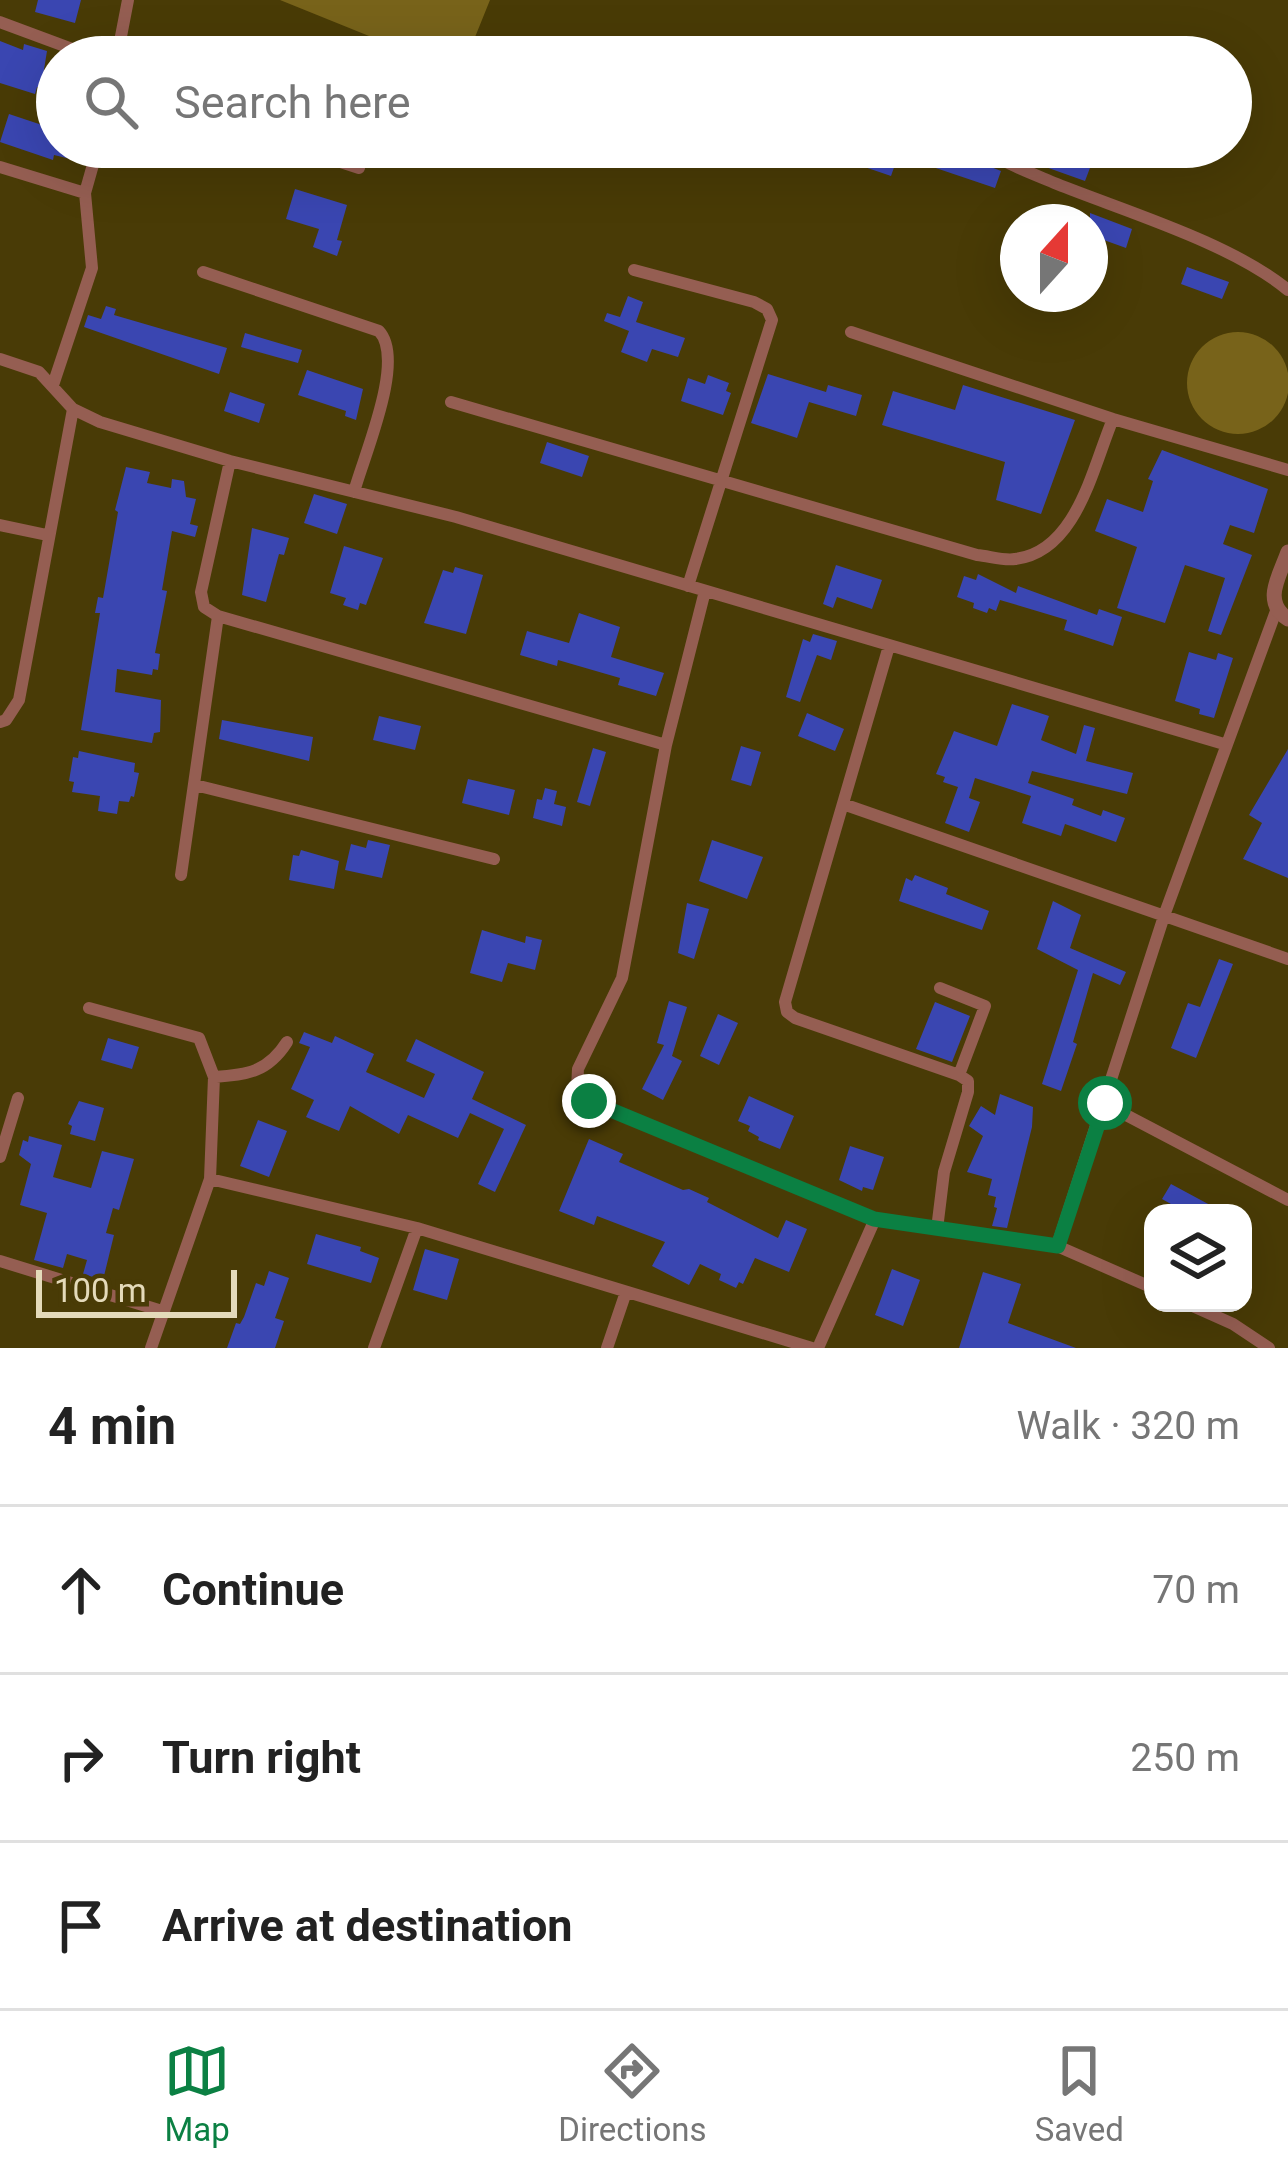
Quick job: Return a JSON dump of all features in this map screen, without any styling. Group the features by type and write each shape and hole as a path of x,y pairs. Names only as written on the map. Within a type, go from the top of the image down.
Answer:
{"street":[{"path":"121,36 128,0"},
{"path":"0,22 38,36"},
{"path":"0,167 85,193"},
{"path":"53,385 92,268 85,193 92,168"},
{"path":"1018,168 1219,250 1268,274 1288,290"},
{"path":"634,270 754,302 772,320 688,586"},
{"path":"203,272 379,331 386,339 391,364 353,492"},
{"path":"851,332 1113,419 1288,470"},
{"path":"0,359 39,373 73,409 100,422 230,461 456,517 1225,744"},
{"path":"451,402 977,555 1016,560 1049,545 1069,524 1113,419"},
{"path":"0,722 19,700 73,409"},
{"path":"230,461 201,592 204,607 218,616 666,745"},
{"path":"0,525 47,535"},
{"path":"1058,1246 1225,744 1282,615 1273,592 1288,552"},
{"path":"705,591 666,745 622,978 578,1069 577,1088 589,1101 874,1219 1058,1246 1144,1284"},
{"path":"181,875 218,616"},
{"path":"889,646 785,1002 787,1012 968,1081 944,1172 937,1229"},
{"path":"195,785 494,860"},
{"path":"843,804 1288,959"},
{"path":"940,988 985,1006 959,1075"},
{"path":"89,1007 199,1039 214,1077 210,1179 151,1348"},
{"path":"214,1077 257,1072 277,1058 287,1042"},
{"path":"0,1157 19,1098"},
{"path":"1105,1103 1288,1200"},
{"path":"210,1179 417,1228 815,1348 874,1219"},
{"path":"374,1348 417,1228"},
{"path":"0,1261 162,1311"},
{"path":"607,1348 626,1292"},
{"path":"1206,1312 1270,1348"}],"shaded area":[{"path":"280,0 490,0 475,36 369,36"},
{"path":"1238,332 1258,336 1274,347 1285,363 1289,383 1285,403 1274,419 1258,430 1238,434 1218,430 1202,419 1191,403 1187,383 1191,363 1202,347 1218,336"}],"building":[{"path":"38,0 81,0 75,23 35,12"},
{"path":"0,41 23,50 24,44 36,48 35,94 0,83"},
{"path":"9,114 36,123 36,154 0,142"},
{"path":"868,168 894,168 891,176"},
{"path":"936,168 994,168 1001,171 995,188"},
{"path":"1048,168 1090,168 1085,181"},
{"path":"295,189 347,205 337,256 313,247 319,229 286,219"},
{"path":"1108,220 1132,229 1126,248 1108,242"},
{"path":"1187,267 1229,282 1222,299 1181,284"},
{"path":"628,296 643,302 636,322 685,338 678,357 652,349 647,362 621,352 629,331 604,321 607,313 620,317"},
{"path":"106,306 116,309 114,315 227,348 219,374 84,327 88,315 101,319"},
{"path":"245,333 302,350 298,363 241,347"},
{"path":"307,370 363,389 356,420 345,416 346,411 298,395"},
{"path":"768,374 826,392 828,385 862,395 856,416 809,402 797,438 751,423"},
{"path":"708,375 729,383 726,391 731,393 723,415 681,401 688,378 705,384"},
{"path":"963,385 1075,420 1041,514 996,500 1005,462 882,425 893,391 955,410"},
{"path":"230,392 265,404 259,423 224,411"},
{"path":"547,442 589,456 582,477 540,463"},
{"path":"1162,450 1268,489 1254,533 1230,525 1223,544 1252,555 1221,635 1208,631 1225,578 1185,565 1165,623 1117,608 1137,547 1095,531 1107,499 1143,512 1153,481 1148,479"},
{"path":"126,467 150,472 147,483 171,488 172,479 184,481 186,497 196,499 190,524 198,526 195,537 172,531 155,653 160,654 158,670 153,669 152,675 117,669 115,692 161,700 160,732 154,733 152,743 81,730 100,613 95,613 98,597 103,598"},
{"path":"314,494 347,504 337,534 304,523"},
{"path":"252,528 289,538 284,555 279,554 266,602 242,595"},
{"path":"344,546 383,558 366,605 360,603 358,610 343,605 346,598 330,593"},
{"path":"836,565 882,580 872,609 837,597 833,608 823,604"},
{"path":"455,567 483,575 466,634 424,623 443,570 453,573"},
{"path":"978,574 1016,593 1018,586 1097,615 1099,609 1122,617 1113,646 1064,630 1067,620 1000,600 996,611 973,608 974,603 957,597 964,576 976,580"},
{"path":"579,613 620,627 611,657 664,673 656,696 618,685 620,678 558,660 557,666 520,655 527,631 569,643"},
{"path":"813,634 837,641 831,660 817,655 800,702 786,697 803,639 810,642"},
{"path":"1189,652 1216,660 1218,653 1233,658 1214,718 1175,701"},
{"path":"1012,704 1049,716 1041,740 1076,754 1084,725 1095,728 1086,761 1133,773 1127,794 1032,771 1028,783 1074,799 1072,805 1101,816 1103,810 1125,818 1116,842 1065,824 1061,836 1022,823 1031,796 975,778 969,798 980,802 969,832 945,823 958,787 936,774 954,731 997,746"},
{"path":"807,713 844,729 835,751 798,736"},
{"path":"379,716 421,726 415,750 373,740"},
{"path":"222,720 313,737 309,761 219,739"},
{"path":"741,746 761,752 751,786 731,780"},
{"path":"593,748 606,752 590,806 577,802"},
{"path":"1288,749 1288,878 1243,859 1262,823 1249,815"},
{"path":"79,751 135,763 134,772 139,773 134,797 119,801 117,814 98,811 100,796 72,792 73,757 78,758"},
{"path":"468,779 515,790 509,815 462,803"},
{"path":"545,788 557,791 554,804 566,807 562,826 533,818"},
{"path":"368,840 390,845 382,878 345,870 351,844 366,848"},
{"path":"712,840 763,857 747,899 699,881"},
{"path":"301,850 339,861 334,889 289,880 293,855 299,856"},
{"path":"915,875 989,911 982,930 899,901 906,878 912,881"},
{"path":"1053,901 1081,915 1070,948 1126,972 1120,985 1093,973 1061,1091 1042,1084 1078,970 1037,949"},
{"path":"687,903 709,909 694,959 678,953"},
{"path":"482,930 525,943 526,936 542,940 535,970 508,963 502,982 470,973"},
{"path":"1219,959 1233,964 1196,1058 1171,1048 1188,1003 1200,1007"},
{"path":"669,1001 687,1007 672,1056 682,1061 663,1100 642,1089 664,1045 657,1043"},
{"path":"935,1002 970,1016 952,1062 916,1049"},
{"path":"718,1014 738,1023 719,1065 700,1056"},
{"path":"304,1032 332,1043 335,1036 374,1054 366,1072 424,1098 435,1074 406,1061 416,1039 484,1072 472,1099 526,1125 495,1192 478,1184 504,1129 470,1113 458,1138 408,1115 399,1134 350,1106 339,1131 306,1117 314,1100 291,1089 310,1047 299,1043"},
{"path":"108,1038 139,1047 132,1069 101,1060"},
{"path":"1000,1094 1033,1107 1007,1228 992,1226 997,1208 996,1197 988,1195 992,1179 967,1172 983,1136 969,1126 981,1106 995,1115"},
{"path":"749,1096 794,1116 780,1149 758,1140 748,1131 750,1126 738,1121"},
{"path":"79,1101 104,1108 95,1141 70,1134 68,1124"},
{"path":"258,1120 287,1131 269,1177 240,1166"},
{"path":"29,1136 62,1145 53,1177 91,1188 102,1151 134,1159 119,1210 113,1208 106,1233 114,1235 103,1280 83,1274 87,1260 67,1254 63,1268 34,1260 47,1213 20,1205 31,1164 19,1155"},
{"path":"589,1139 623,1154 619,1162 709,1198 707,1202 778,1238 786,1220 807,1229 789,1272 755,1258 743,1284 739,1282 736,1288 700,1264 689,1285 652,1266 665,1242 597,1216 594,1225 559,1211"},
{"path":"850,1146 884,1157 873,1190 863,1187 862,1191 839,1180"},
{"path":"1171,1184 1208,1204 1171,1204 1162,1199"},
{"path":"316,1234 361,1247 360,1251 379,1258 371,1283 307,1264"},
{"path":"425,1249 459,1259 447,1300 413,1290"},
{"path":"892,1269 920,1280 903,1326 875,1315"},
{"path":"269,1271 289,1278 275,1318 284,1321 275,1348 227,1348 256,1283 264,1286"},
{"path":"983,1272 1021,1284 1008,1323 1076,1348 959,1348"}],"route":[{"path":"589,1101 874,1219 1058,1246 1105,1103"}]}
